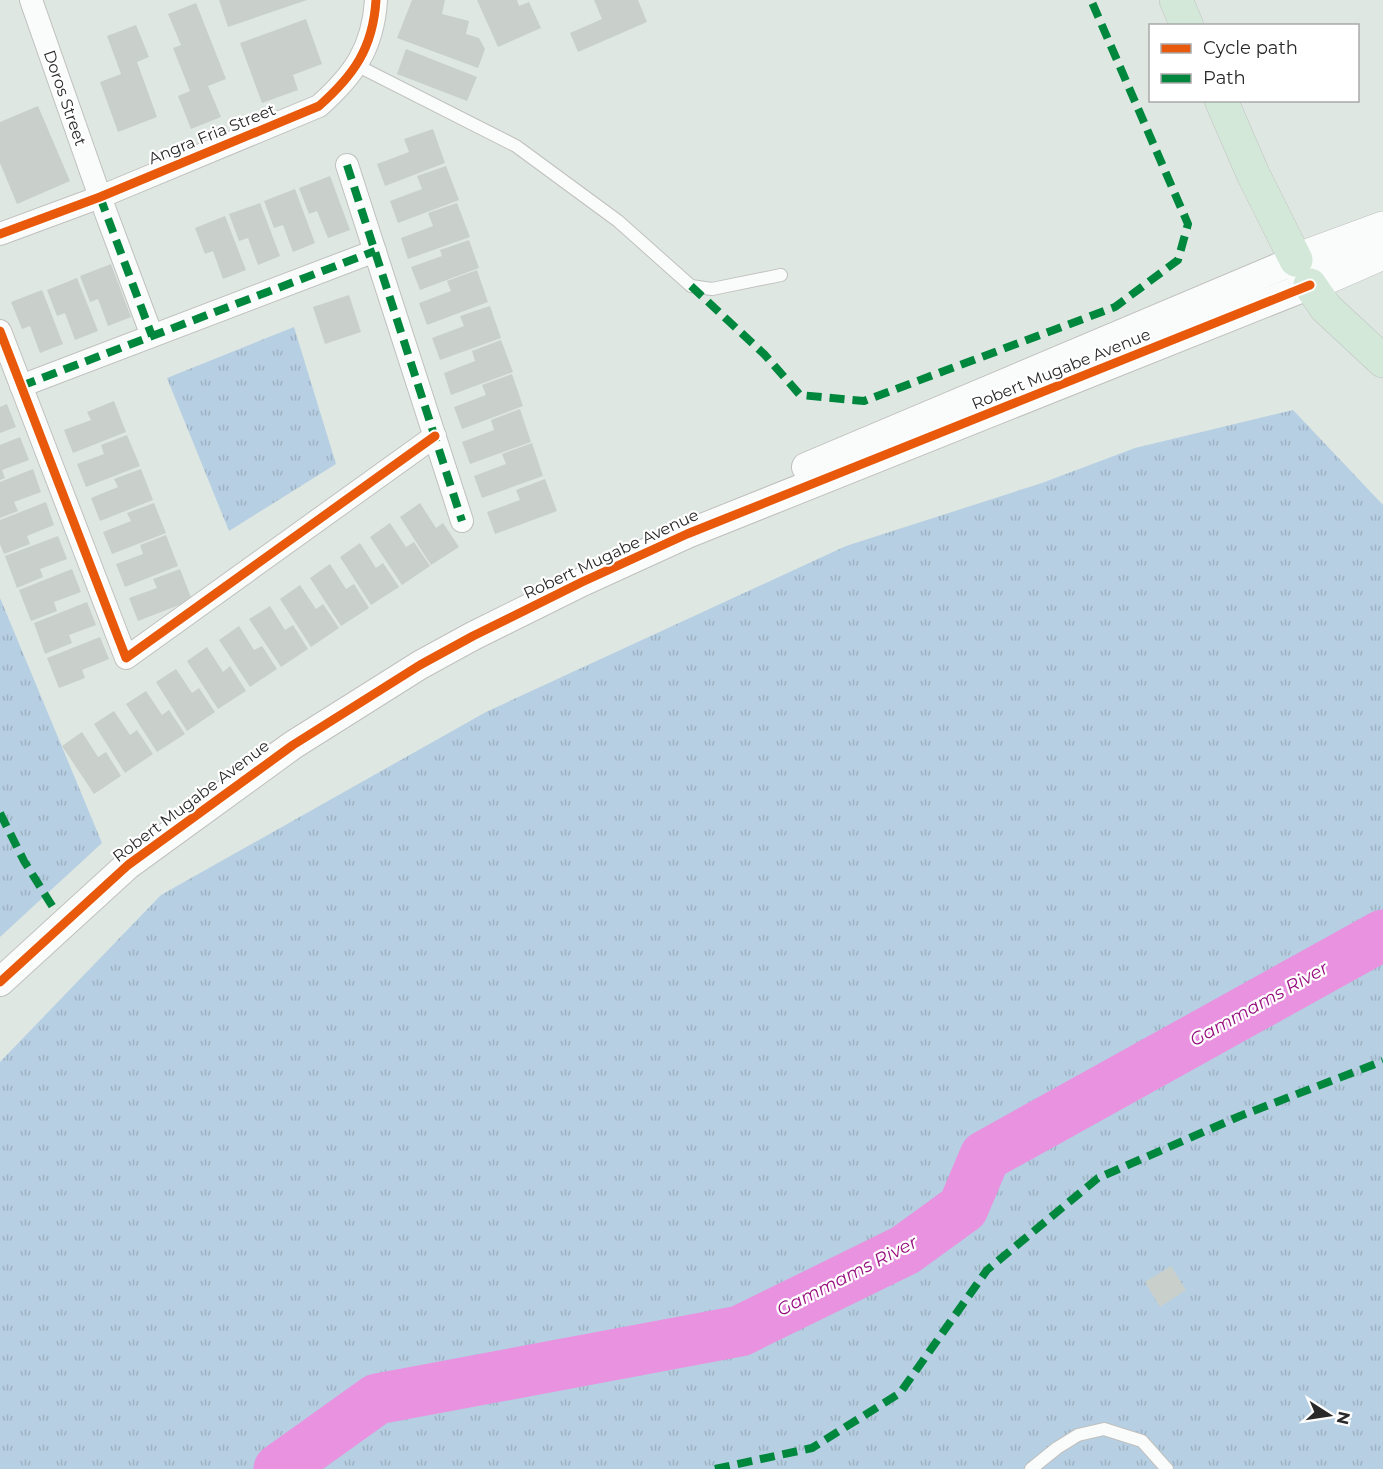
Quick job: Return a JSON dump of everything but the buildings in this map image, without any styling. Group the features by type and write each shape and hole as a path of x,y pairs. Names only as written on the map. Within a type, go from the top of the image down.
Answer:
{"highway":[{"path":"1176,0 1186,24"},
{"path":"1222,102 1253,174 1303,272 1326,308 1383,361"}],"main road":[{"name":"Robert Mugabe Avenue","path":"1303,272 1383,228"},
{"name":"Robert Mugabe Avenue","path":"1303,272 1383,253"}],"street":[{"name":"Doros Street","path":"31,0 100,197 152,336"},
{"name":"Angra Fria Street","path":"0,234 100,197 319,106 338,90 358,66 375,20 376,0"},
{"path":"347,165 462,521"},
{"path":"21,386 375,250"},
{"name":"Robert Mugabe Avenue","path":"0,958 106,862 283,732 397,662 515,596 642,536 1303,272"},
{"name":"Robert Mugabe Avenue","path":"0,982 128,865 147,851 293,745 420,665 473,636 582,582 687,534 1303,272"},
{"path":"0,331 126,658 435,436"}],"lane":[{"path":"358,66 516,146 618,221 692,286 712,290 781,275"},
{"path":"1031,1469 1078,1435 1104,1430 1142,1441 1167,1469"}],"green space":[{"path":"294,327 336,464 229,531 167,378"},
{"path":"1293,410 1383,505 1383,1469 0,1469 0,1062 161,895 486,712 846,546 1042,483 1135,448"},
{"path":"0,598 102,843 0,937"}],"waterway":[{"name":"Gammams River","path":"279,1469 377,1399 740,1331 905,1250 963,1208 985,1156 1383,935"}],"marked path":[{"path":"691,286 764,354 800,395 864,401 1115,307 1178,260 1188,224 1091,0"},
{"path":"347,165 462,521"},
{"path":"100,197 152,336"},
{"path":"21,386 375,251"},
{"path":"0,813 24,861 54,909"},
{"path":"715,1469 812,1448 900,1393 987,1270 1098,1178 1240,1116 1383,1061"}],"cycle path":[{"path":"0,234 100,197 319,106 342,83 360,59 371,32 376,0"},
{"path":"0,982 128,865 293,745 420,665 473,636 582,582 687,534 1310,285"},
{"path":"0,331 126,658 435,436"}]}
